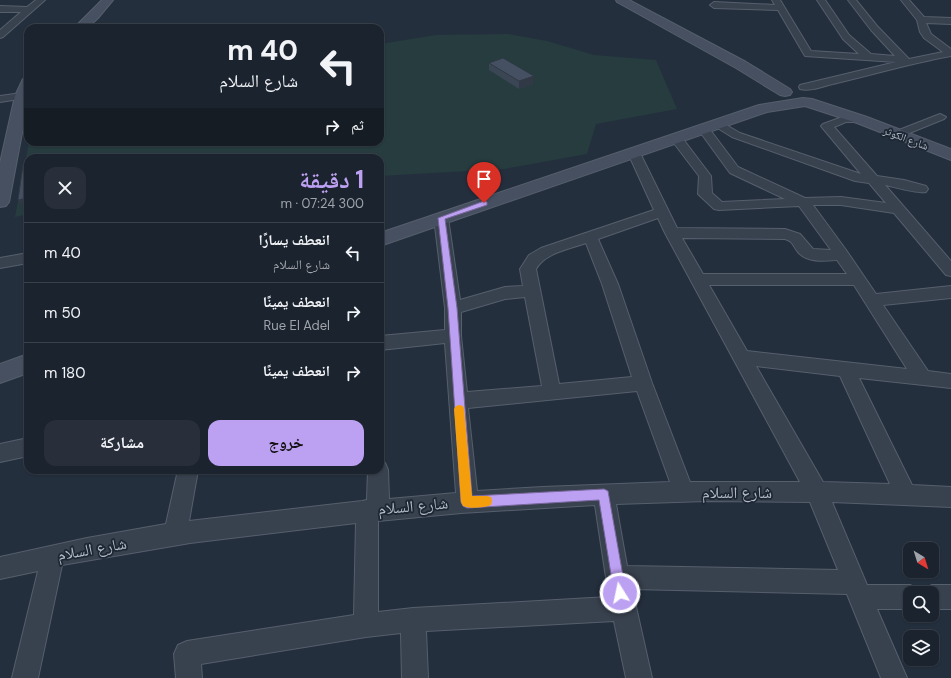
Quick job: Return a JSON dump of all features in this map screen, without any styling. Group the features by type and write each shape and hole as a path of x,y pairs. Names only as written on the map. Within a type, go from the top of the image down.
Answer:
{"main road":[{"path":"85,24 108,0"},
{"path":"621,0 741,65 785,92 790,97 862,120"},
{"path":"741,65 814,90 862,120"},
{"path":"764,108 788,88 804,87"},
{"path":"0,202 24,91"},
{"path":"384,239 764,108 820,100 820,95"},
{"name":"شارع الكوثر","path":"862,120 951,155"},
{"path":"0,366 24,359"},
{"path":"0,374 24,365"}],"street":[{"path":"0,35 41,0"},
{"path":"821,0 846,36 877,70"},
{"path":"852,0 874,28 905,60"},
{"path":"904,0 921,20 922,31 926,36 951,53"},
{"path":"712,2 778,4 808,54 905,60"},
{"path":"712,2 724,17"},
{"path":"1,10 29,10"},
{"path":"921,20 951,21"},
{"path":"804,87 877,70 905,60 951,53"},
{"path":"820,95 829,86 846,78"},
{"path":"0,99 22,96"},
{"path":"898,134 940,117"},
{"path":"862,120 845,119 827,126 951,271"},
{"path":"710,126 860,178 904,184 921,189"},
{"path":"710,126 734,170 803,202 841,254 922,377"},
{"path":"676,138 705,176 704,194 719,206 803,202 841,202 897,209"},
{"path":"634,152 672,233 699,278 741,357 817,492 894,678"},
{"path":"552,393 531,291 528,269 534,259 546,252 662,212"},
{"path":"442,218 453,308 467,502"},
{"path":"672,233 794,235 810,254 841,254"},
{"path":"590,236 610,284 643,383 684,492"},
{"path":"0,263 24,259"},
{"path":"699,278 858,280"},
{"path":"453,308 505,293 531,291"},
{"path":"871,300 951,292"},
{"path":"384,343 454,336"},
{"path":"741,357 951,381"},
{"path":"846,369 906,495"},
{"path":"459,400 552,393 643,383"},
{"path":"0,453 24,448"},
{"path":"175,534 187,474"},
{"path":"366,625 372,510 377,474"},
{"name":"شارع السلام","path":"0,568 53,556 175,534 372,510 467,502 684,492 817,492 951,498"},
{"path":"604,495 617,577 639,678"},
{"path":"25,678 53,556"},
{"path":"617,577 857,589 903,596"},
{"path":"939,597 951,597"},
{"path":"189,678 187,654 366,625 413,620 623,608"},
{"path":"413,620 415,678"}],"green space":[{"path":"508,34 547,41 594,55 656,60 677,109 596,124 587,154 504,169 384,176 384,154 27,154 28,146 384,146 384,43 436,35"},
{"path":"24,169 24,215 15,217"}],"building":[{"path":"503,58 534,76 519,81 489,63"},
{"path":"23,165 24,199 18,200"}],"slow traffic":[{"path":"459,409 467,502 487,501"}],"route":[{"path":"484,203 442,218 453,308 467,502 604,495 620,593"}]}
